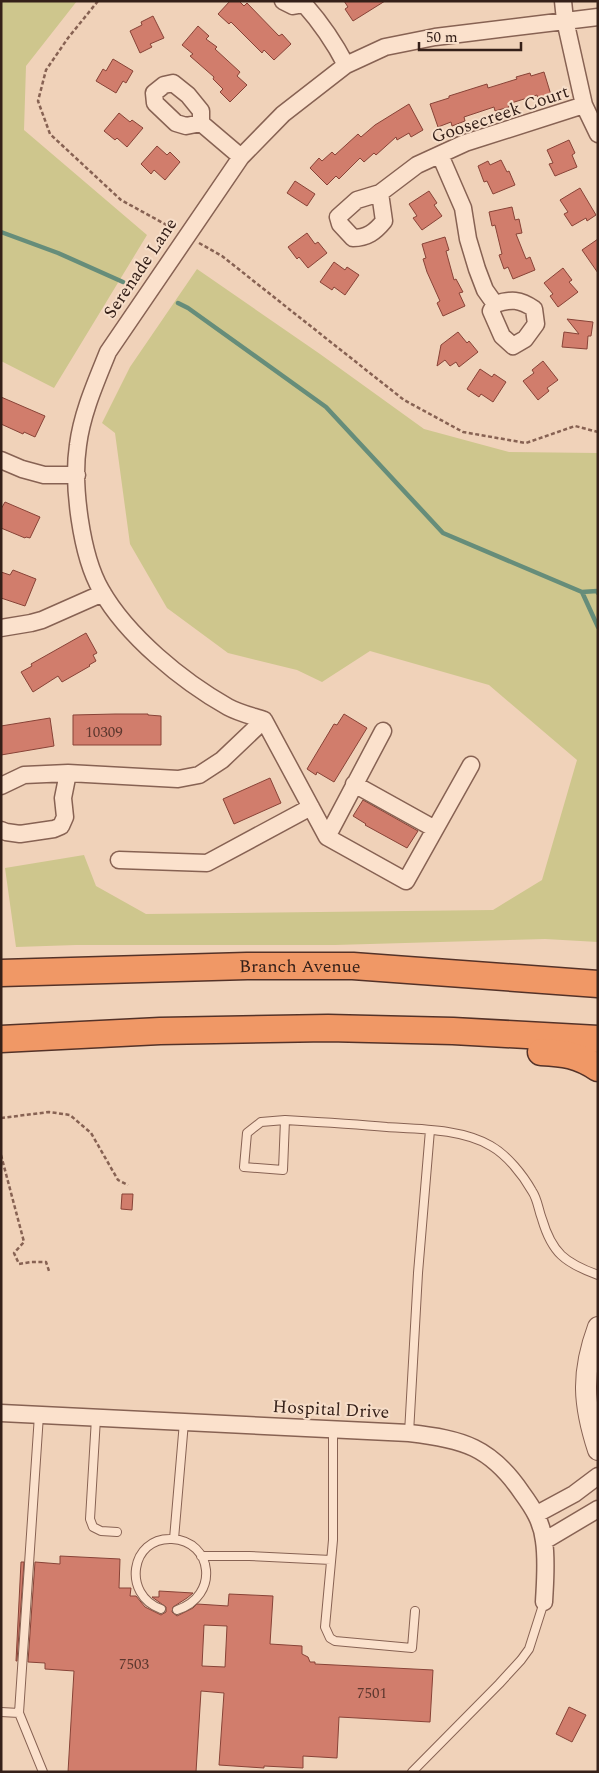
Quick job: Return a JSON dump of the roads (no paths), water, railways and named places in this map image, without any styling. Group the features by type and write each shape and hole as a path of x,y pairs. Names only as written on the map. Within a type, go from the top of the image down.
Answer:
{"highway":[{"name":"Branch Avenue","path":"1,973 247,966 353,966 598,984"},
{"path":"560,981 598,976"},
{"path":"1,1039 243,1028 328,1028 453,1031 598,1039"},
{"path":"453,1031 470,1046 566,1054 581,1058 598,1068"}],"street":[{"path":"283,1 293,6 304,3 323,26 346,65"},
{"path":"563,1 565,20 584,105 598,134"},
{"name":"Serenade Lane","path":"264,720 229,707 163,661 116,612 103,593 91,568 79,512 76,474 78,445 85,413 108,352 241,157 283,114 346,65 385,47 435,37 598,16"},
{"name":"Goosecreek Court","path":"380,193 417,165 465,143 584,105"},
{"path":"201,124 241,157"},
{"path":"440,155 463,208 468,239 477,270 485,290 495,304"},
{"path":"1,460 22,469 44,475 76,474"},
{"path":"1,628 42,620 103,593"},
{"path":"1,786 24,775 68,773 178,779 194,776 222,760 264,720 327,837 406,881 471,765"},
{"path":"327,837 383,731"},
{"path":"1,830 20,834 54,830 61,826 64,818 64,798 68,773"},
{"path":"354,784 435,829"},
{"path":"119,860 207,863 311,808"},
{"path":"598,1327 586,1372 586,1406 598,1450"},
{"name":"Hospital Drive","path":"1,1413 333,1428 410,1433 455,1440 478,1449 504,1469 537,1514 544,1541 544,1602"},
{"path":"537,1514 574,1494 598,1476"},
{"path":"544,1541 598,1509"}],"lane":[{"path":"285,1120 283,1170 244,1167 247,1133 261,1122 285,1120 430,1130 463,1136 491,1146 500,1152 533,1191 538,1201 550,1242 576,1267 598,1275"},
{"path":"410,1433 418,1273 430,1130"},
{"path":"39,1415 19,1713 43,1772"},
{"path":"96,1418 90,1519 93,1527 101,1531 117,1532"},
{"path":"174,1539 184,1422"},
{"path":"333,1428 333,1540 325,1627 330,1638 335,1641 412,1648 414,1611"},
{"path":"162,1609 148,1602 141,1595 135,1576 136,1566 146,1548 164,1539 174,1539 185,1542 194,1548 201,1556 206,1575 205,1585 194,1602 185,1608 177,1610"},
{"path":"201,1556 331,1560"},
{"path":"412,1772 521,1660 529,1649 544,1602"},
{"path":"1,1712 19,1713"}],"waterway":[{"path":"1,232 58,253 123,282"},
{"path":"178,303 188,308 326,407 443,533 582,592 598,627"},
{"path":"582,592 597,591 598,593"}]}
